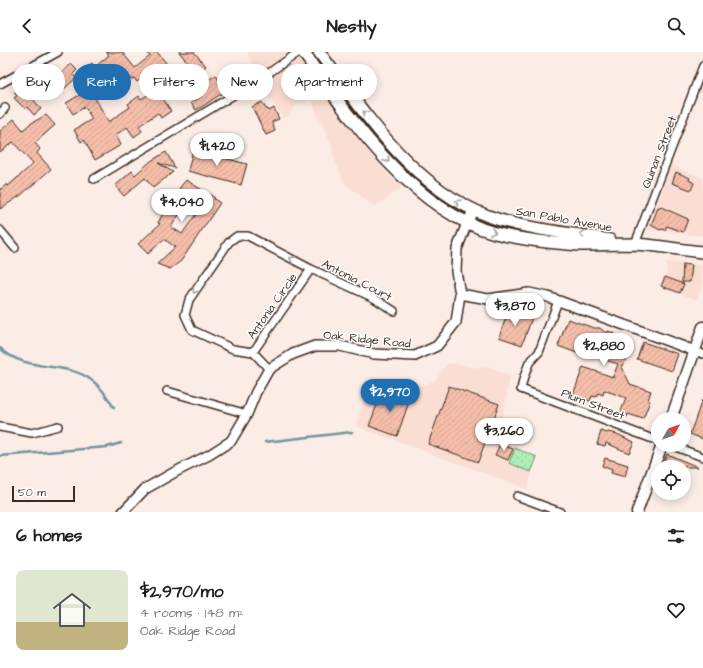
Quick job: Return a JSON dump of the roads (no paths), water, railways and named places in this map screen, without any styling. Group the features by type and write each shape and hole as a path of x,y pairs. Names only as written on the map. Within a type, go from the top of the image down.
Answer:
{"main road":[{"name":"San Pablo Avenue","path":"303,52 356,123 399,173 441,209 467,223 495,233 524,239 579,245 634,244"},
{"name":"San Pablo Avenue","path":"319,52 383,136 425,180 449,197 473,211 526,228 581,234 634,244 702,253"},
{"path":"674,412 699,352 703,327"},
{"path":"637,512 659,452"}],"street":[{"path":"94,179 257,81 299,52"},
{"path":"0,84 55,53"},
{"name":"Quinan Street","path":"634,244 703,66"},
{"name":"Oak Ridge Road","path":"123,512 145,489 209,455 231,441 247,414 256,392 269,369 293,354 315,346 340,346 374,354 415,356 437,346 456,322 460,294 456,271 458,249 473,211"},
{"path":"0,230 15,248"},
{"name":"Antonia Circle","path":"253,352 311,269 248,236 237,236 225,247 189,300 185,315 192,330 233,349 253,352 269,369"},
{"name":"Antonia Court","path":"311,269 374,298 394,311"},
{"path":"460,294 488,299 529,293 548,297 699,352"},
{"name":"Plum Street","path":"558,301 539,352 529,363 521,389 651,438"},
{"path":"167,391 247,414"},
{"path":"0,427 32,433 58,426"},
{"path":"689,452 703,457"},
{"path":"517,496 560,512"}],"waterway":[{"path":"0,348 10,356 22,361 69,370 90,379 104,392 114,408"},
{"path":"265,442 352,432"},
{"path":"0,456 107,447 121,443"}]}
